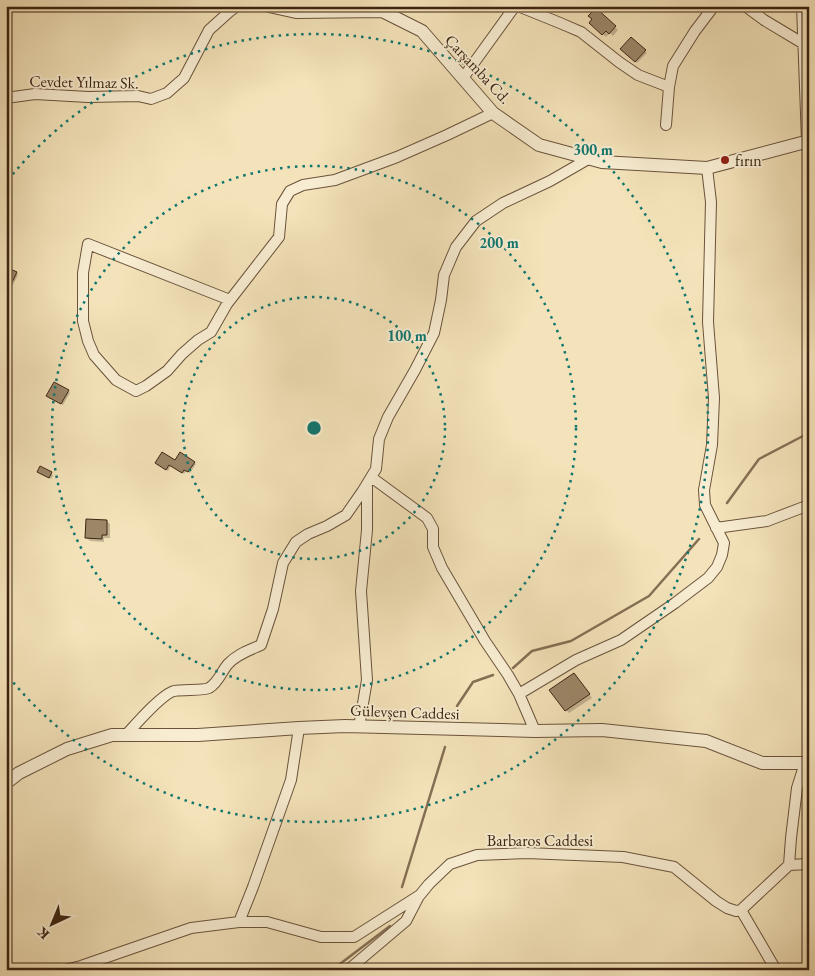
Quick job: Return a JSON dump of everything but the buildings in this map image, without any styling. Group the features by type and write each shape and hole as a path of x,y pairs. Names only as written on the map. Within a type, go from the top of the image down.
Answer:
{"street":[{"name":"Cevdet Yılmaz Sk.","path":"6,98 35,94 88,97 138,96 151,99 167,93 184,78 209,30 237,6"},
{"name":"Çarşamba Cd.","path":"270,6 296,12 382,11 422,31 493,113 539,145 602,162 707,168 808,141"},
{"path":"463,78 517,6 580,32 638,75 669,88"},
{"path":"666,125 673,66 695,31 714,6"},
{"path":"744,6 804,44"},
{"path":"802,6 808,141"},
{"path":"230,300 88,244 83,272 83,321 88,341 94,354 116,380 136,391 167,371 182,354 211,332 230,300 279,237 282,204 290,191 303,185 336,180 447,135 493,113"},
{"path":"126,735 148,711 171,692 207,689 219,679 228,664 239,655 262,645 273,609 283,563 296,542 346,514 376,469 379,438 388,417 434,333 444,274 456,247 476,221 504,202 550,181 590,158"},
{"path":"519,694 576,660 621,640 675,604 708,578 717,567 722,555 724,543 705,505 704,490 712,445 714,398 708,322 710,202 707,168"},
{"path":"369,481 427,518 433,529 433,547 442,568 484,641 519,694 534,731"},
{"path":"359,727 367,680 361,590 367,530 369,481"},
{"path":"716,528 767,521 809,505"},
{"name":"Gülevşen Caddesi","path":"6,783 19,773 67,749 112,735 198,735 345,726 534,731 602,730 706,741 762,763 807,763"},
{"path":"239,922 291,780 299,728"},
{"path":"789,865 797,788 807,763"},
{"name":"Barbaros Caddesi","path":"64,970 81,966 191,928 239,922 267,922 322,937 354,937 420,895 450,864 477,855 527,853 623,856 674,867 716,901 727,908 741,910"},
{"path":"776,970 741,910 789,865 809,864"},
{"path":"348,970 406,921 420,895"}],"waterway":[{"path":"727,503 759,459 803,436 809,429"},
{"path":"513,668 532,651 571,641 649,596 699,539"},
{"path":"457,706 473,682 493,675"},
{"path":"402,887 445,747"},
{"path":"332,970 390,926"}],"place":[{"name":"fırın","path":"725,160"}]}
